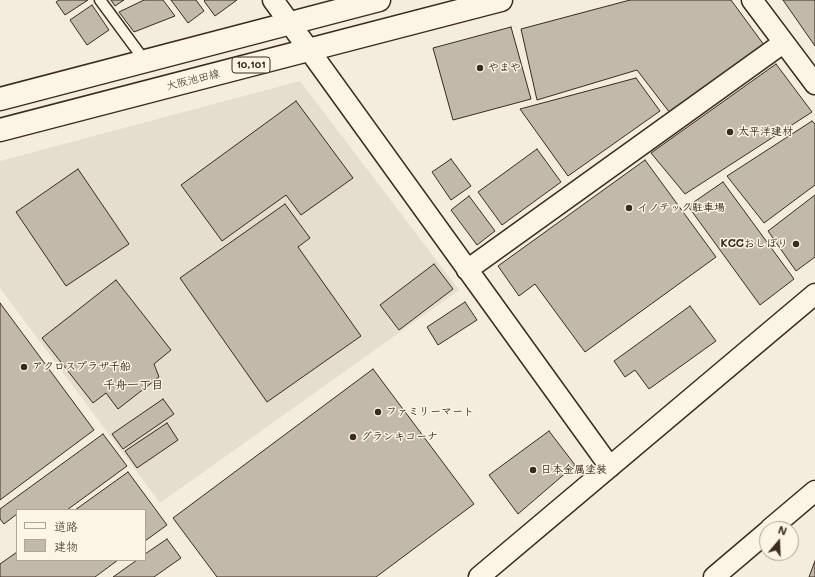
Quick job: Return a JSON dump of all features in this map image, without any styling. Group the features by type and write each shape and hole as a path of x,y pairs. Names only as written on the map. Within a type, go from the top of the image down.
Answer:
{"main road":[{"path":"0,99 379,0"},
{"name":"大阪池田線","path":"0,130 501,0"}],"street":[{"path":"273,0 610,467"},
{"path":"752,0 815,84"},
{"path":"467,270 783,43"},
{"path":"479,577 815,294"},
{"path":"779,521 815,491"},
{"path":"714,577 759,539"}],"lane":[{"path":"100,0 145,61"}],"shaded area":[{"path":"300,81 459,290 160,503 0,288 0,161"}],"building":[{"path":"59,0 88,0 65,15 56,2"},
{"path":"111,0 124,0 115,6"},
{"path":"144,0 163,0 175,16 134,32 119,12"},
{"path":"171,0 196,0 204,11 188,23"},
{"path":"237,0 215,16 204,1"},
{"path":"630,0 731,0 764,45 670,113 637,70 537,100 521,29"},
{"path":"783,0 815,0 815,46"},
{"path":"92,5 109,30 87,45 70,20"},
{"path":"511,27 531,99 453,120 433,48"},
{"name":"太平洋建材","path":"776,64 812,112 685,194 651,153"},
{"path":"636,78 660,111 568,176 520,109"},
{"path":"296,101 353,178 301,215 286,195 222,241 181,185"},
{"path":"812,121 815,124 815,185 764,223 727,176"},
{"path":"537,149 561,182 502,225 478,192"},
{"path":"451,159 471,186 451,200 432,172"},
{"name":"イノテック駐車場","path":"645,160 716,257 585,352 535,284 519,296 498,266"},
{"path":"78,169 129,244 66,286 16,212"},
{"path":"723,182 794,279 760,305 688,206"},
{"name":"KCCおしぼり","path":"815,195 815,257 796,271 768,231"},
{"path":"469,196 495,231 477,245 451,210"},
{"path":"285,204 310,238 298,247 361,336 267,402 180,278"},
{"path":"434,264 453,289 399,330 380,305"},
{"path":"116,280 171,350 154,364 159,377 118,409 106,393 93,403 42,338"},
{"path":"465,302 477,320 438,345 427,327"},
{"name":"アクロスプラザ千船","path":"0,303 94,430 0,500"},
{"path":"690,306 716,341 649,389 635,370 625,377 614,361"},
{"name":"グランキコーナ","path":"373,369 474,504 376,577 217,577 173,518"},
{"path":"163,399 174,414 123,449 112,434"},
{"path":"167,423 178,440 137,468 125,451"},
{"name":"日本金属塗装","path":"549,431 575,465 518,514 489,475"},
{"path":"103,434 127,466 68,509 16,509 16,515 4,524 0,519 0,509"},
{"path":"128,472 167,525 146,540 146,509 76,509"},
{"path":"167,539 181,558 154,577 113,577 136,561 146,561 146,553"},
{"path":"16,553 16,561 117,561 95,577 0,577 0,564"},
{"path":"815,561 815,577 809,577"}],"place":[{"name":"やまや","path":"480,68"},
{"name":"太平洋建材","path":"730,132"},
{"name":"イノテック駐車場","path":"629,208"},
{"name":"KCCおしぼり","path":"796,244"},
{"name":"アクロスプラザ千船","path":"24,367"},
{"name":"ファミリーマート","path":"378,412"},
{"name":"グランキコーナ","path":"353,437"},
{"name":"日本金属塗装","path":"533,470"}],"district":[{"name":"千舟一丁目","path":"133,385"}]}
